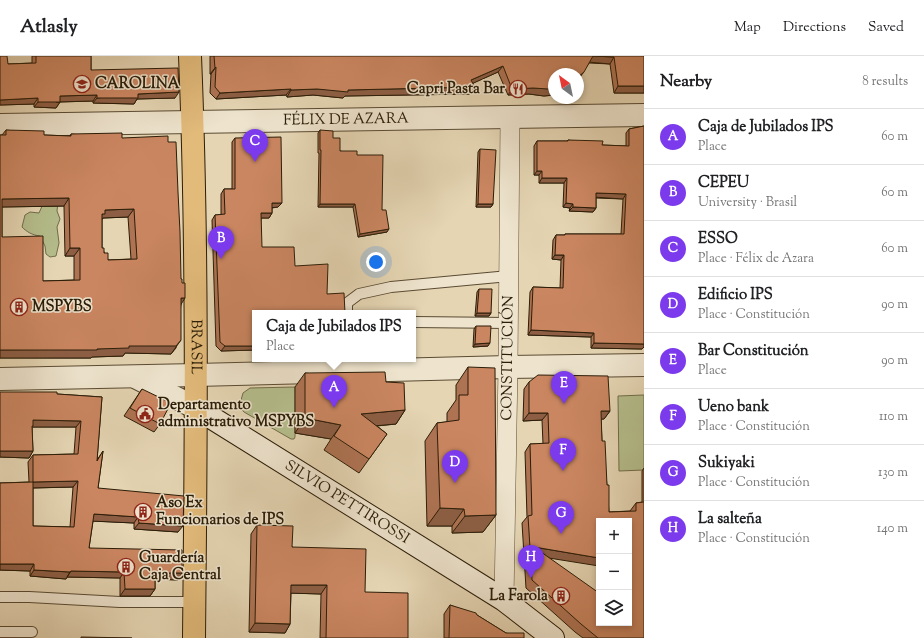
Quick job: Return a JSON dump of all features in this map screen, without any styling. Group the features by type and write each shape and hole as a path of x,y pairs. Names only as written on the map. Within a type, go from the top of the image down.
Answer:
{"main road":[{"name":"BRASIL","path":"190,56 193,122 196,375 194,638"}],"street":[{"name":"FÉLIX DE AZARA","path":"0,125 644,115"},
{"name":"CONSTITUCIÓN","path":"504,600 510,117"},
{"path":"0,379 508,366 644,365"},
{"name":"SILVIO PETTIROSSI","path":"134,376 196,408 504,600 553,638"}],"lane":[{"path":"347,310 347,303 359,294 367,292 391,287 509,276"},
{"path":"416,322 508,322"},
{"path":"0,597 29,597 120,602 194,602"},
{"path":"0,632 32,632"}],"green space":[{"path":"58,202 57,211 60,219 57,227 59,243 56,256 50,257 46,254 45,246 40,236 30,233 22,227 25,215 30,212 39,213 43,204"},
{"path":"295,387 294,439 291,439 241,409 240,404 243,393 250,388"},
{"path":"644,395 644,470 619,471 618,396"}],"building":[{"path":"0,56 7,56 8,64 36,63 36,56 91,56 91,70 178,68 179,92 138,94 138,98 97,98 97,95 60,96 60,102 38,102 38,98 0,100"},
{"path":"214,56 593,56 584,72 584,68 548,68 548,89 512,89 503,66 471,80 475,87 348,90 348,92 317,89 291,89 220,93 215,87 216,67 215,68"},
{"path":"593,56 644,56 644,86 618,86 614,57"},
{"path":"644,126 644,344 594,343 594,333 531,330 533,287 563,288 564,255 555,255 556,235 624,234 626,194 596,193 596,208 573,207 573,204 566,203 567,178 542,178 542,171 537,171 537,141 603,141 602,145 629,146 629,129"},
{"path":"6,130 44,131 44,135 71,136 71,134 122,133 122,138 168,136 168,142 176,142 181,279 182,283 185,283 185,298 181,298 181,340 176,346 129,346 129,348 97,350 0,350 0,135 6,135","holes":["69,198 70,248 80,248 80,280 43,281 43,236 2,237 2,199","134,209 137,259 108,260 108,253 104,253 104,248 102,248 102,214 105,214 105,210"]},
{"path":"320,130 333,131 333,138 340,138 340,151 357,151 357,155 383,155 382,210 386,210 389,229 360,234 355,204 320,204"},
{"path":"281,137 282,203 272,203 272,213 261,213 262,247 294,247 295,266 328,264 327,294 344,293 345,310 252,310 252,346 225,346 220,342 215,215 225,214 224,189 235,189 235,138"},
{"path":"480,149 496,150 493,204 478,204"},
{"path":"479,289 492,289 491,313 477,313"},
{"path":"476,326 491,326 490,343 475,344"},
{"path":"468,367 495,368 496,515 465,516 464,509 440,508 437,423 459,420 459,395 468,395"},
{"path":"385,372 386,382 404,383 405,410 361,414 387,434 369,459 334,436 341,425 305,418 305,373"},
{"path":"538,375 608,376 610,411 601,411 602,441 605,441 607,485 609,485 609,512 636,511 636,503 644,502 644,638 598,638 532,580 528,516 532,515 530,444 549,443 548,413 529,413 529,382"},
{"path":"142,389 171,403 160,424 130,408"},
{"path":"0,392 57,392 57,394 102,397 97,461 103,451 98,488 184,496 183,526 139,523 138,517 94,514 89,548 182,550 182,573 155,573 155,589 125,589 124,572 34,570 34,564 0,564 0,483 33,482 33,455 78,454 81,421 33,420 33,451 0,451","holes":["78,481 74,527 33,526 33,482"]},
{"path":"257,525 293,526 292,547 366,549 365,592 408,593 408,638 326,638 327,585 291,585 290,624 255,623"},
{"path":"450,605 476,613 506,633 524,633 524,638 449,638"},
{"path":"81,637 132,638 81,638"}],"place":[{"name":"CAROLINA","path":"82,84"},
{"name":"Capri Pasta Bar","path":"518,89"},
{"name":"ESSO","path":"255,162"},
{"name":"CEPEU","path":"221,259"},
{"name":"MSPYBS","path":"19,307"},
{"name":"Bar Constitución","path":"564,404"},
{"name":"Caja de Jubilados IPS","path":"334,408"},
{"name":"Departamento administrativo MSPYBS","path":"145,414"},
{"name":"Ueno bank","path":"563,471"},
{"name":"Edificio IPS","path":"455,483"},
{"name":"Aso Ex Funcionarios de IPS","path":"143,512"},
{"name":"Sukiyaki","path":"561,534"},
{"name":"Guardería Caja Central","path":"126,567"},
{"name":"La salteña","path":"531,578"},
{"name":"La Farola","path":"561,596"}]}
